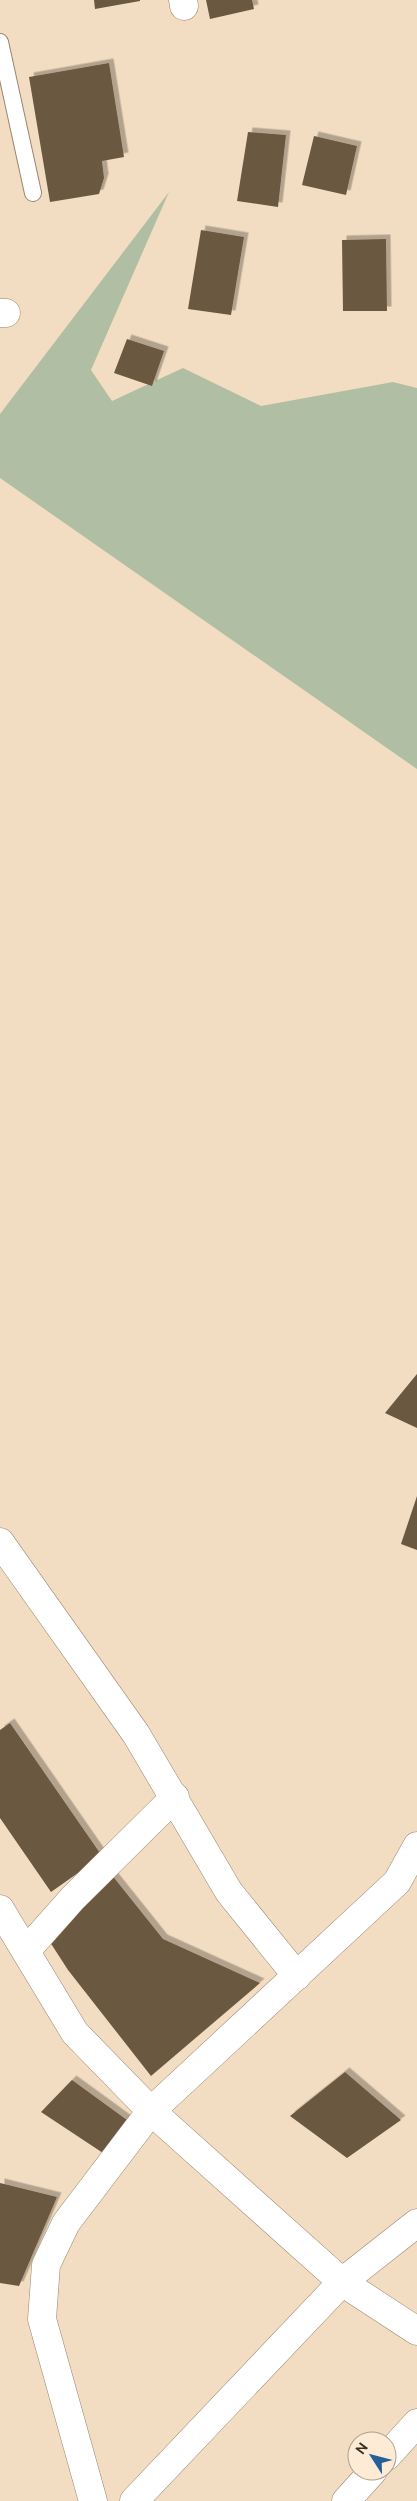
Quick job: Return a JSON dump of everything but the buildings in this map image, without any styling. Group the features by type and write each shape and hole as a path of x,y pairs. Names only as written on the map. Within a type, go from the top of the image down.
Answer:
{"street":[{"path":"0,1542 136,1734 229,1892 297,1976"},
{"path":"26,1951 73,1898 175,1798"},
{"path":"94,2501 42,2319 46,2266 66,2223 151,2111 397,1882 417,1846"},
{"path":"0,1909 75,2033 151,2111 342,2282 417,2331"},
{"path":"134,2501 342,2282 417,2224"},
{"path":"397,2445 417,2423"},
{"path":"346,2501 364,2481"}],"lane":[{"path":"0,42 33,192"}],"green space":[{"path":"169,192 91,370 112,401 183,368 261,406 393,382 417,388 417,769 0,478 0,414"}]}
